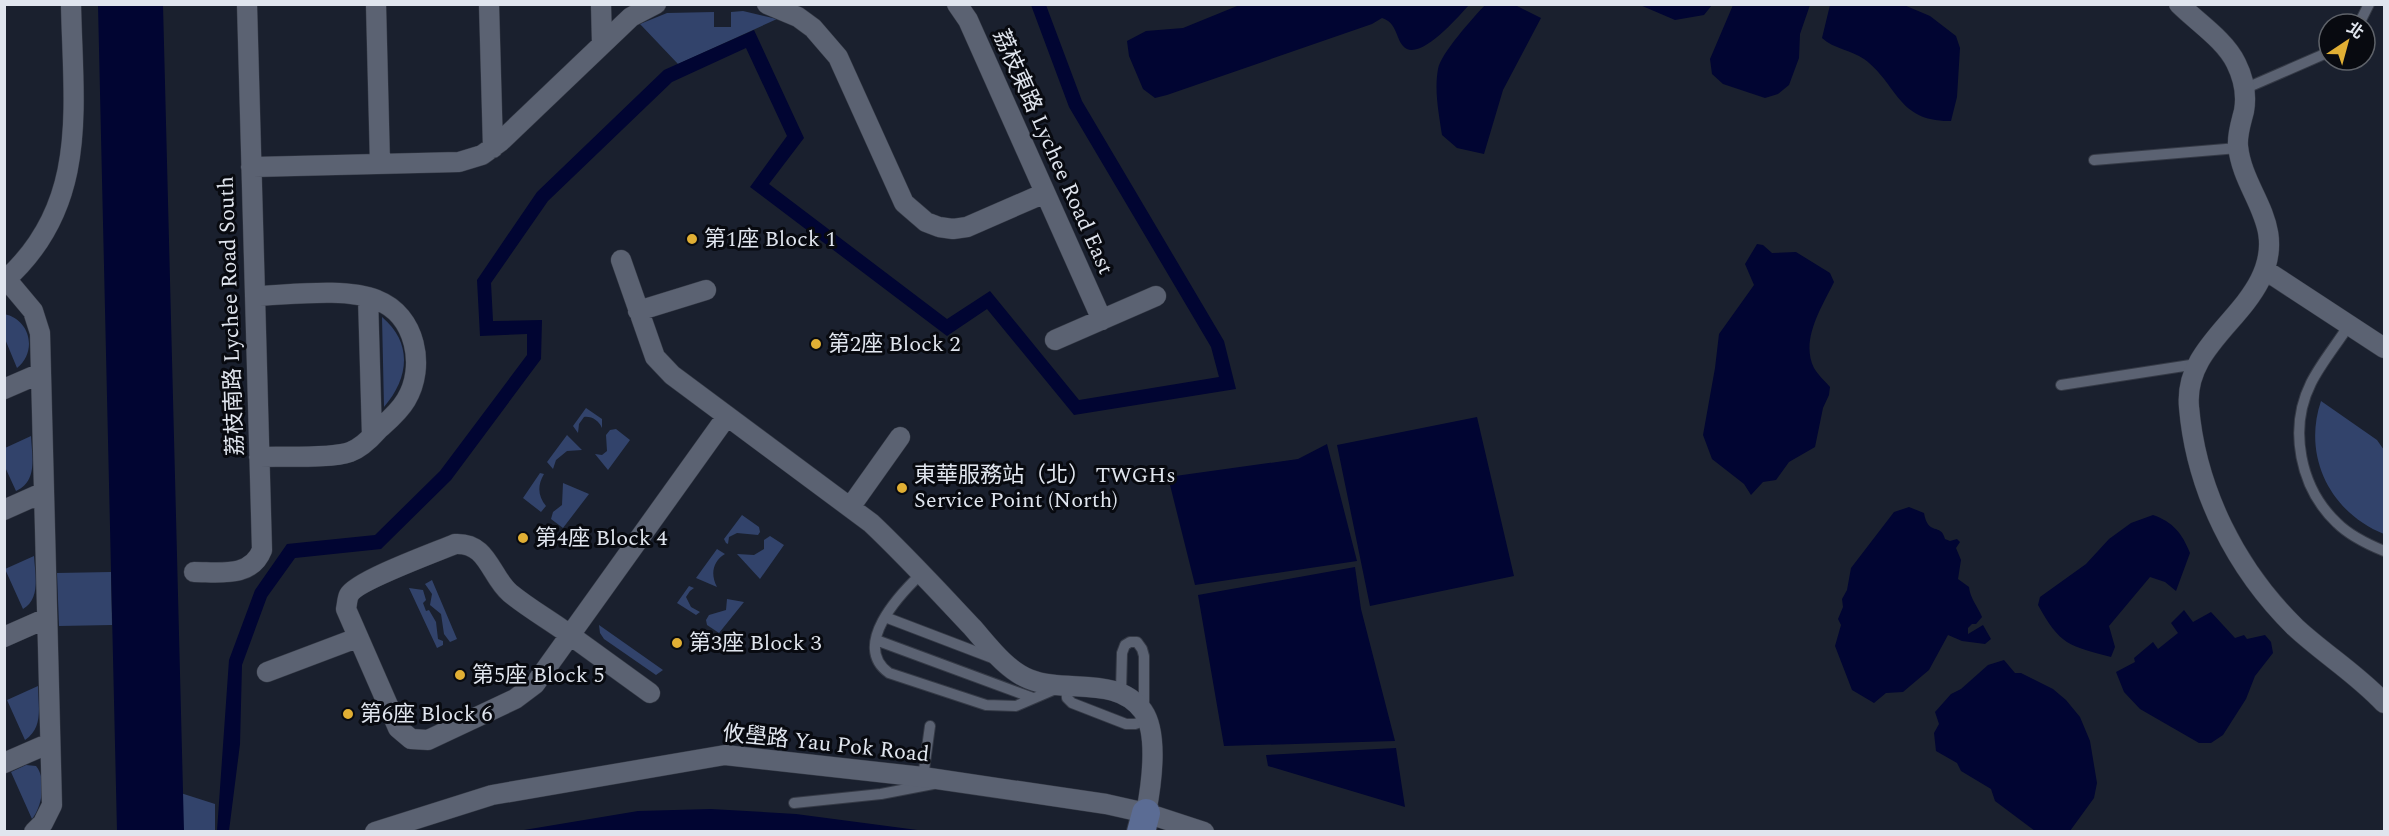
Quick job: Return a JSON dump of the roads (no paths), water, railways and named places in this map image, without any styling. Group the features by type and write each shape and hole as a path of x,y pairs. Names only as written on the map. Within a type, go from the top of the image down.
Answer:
{"street":[{"path":"39,827 52,805 41,373 37,322 27,301 6,281 43,237 66,185 72,158 74,130 71,4"},
{"name":"荔枝南路 Lychee Road South","path":"195,572 241,571 248,568 259,557 262,550 247,4"},
{"path":"376,4 380,164"},
{"path":"489,4 492,148"},
{"path":"601,4 602,44"},
{"path":"251,167 459,162 476,157 492,148 631,17 656,4"},
{"path":"767,4 798,17 813,28 838,57 904,203 926,222 939,227 967,227 1045,193"},
{"name":"荔枝東路 Lychee Road East","path":"957,4 968,20 1102,320"},
{"path":"2179,4 2230,54 2240,72 2244,89 2244,109 2238,132 2238,148 2266,222 2269,246 2265,270 2255,290 2197,364 2189,391 2192,432 2206,486 2228,537 2252,577 2275,606 2315,645 2352,672 2385,703"},
{"path":"621,260 655,357 672,375 851,506 897,548 1006,663 1028,679 1064,687 1109,688 1121,691 1134,701 1146,716 1153,770 1143,822"},
{"path":"2265,270 2385,348"},
{"path":"638,311 706,290"},
{"path":"255,296 356,294 379,300 396,311 408,327 415,347 417,365 414,384 406,400 394,416 360,448 340,455 259,457"},
{"path":"1055,340 1156,296"},
{"path":"368,297 372,436"},
{"path":"4,389 41,373"},
{"path":"650,693 570,635 510,593 497,578 486,557 473,546 465,543 455,544 360,585 349,594 346,609 398,728 411,739 428,740 515,699 535,684 570,635 727,416"},
{"path":"851,506 900,437"},
{"path":"4,510 44,492"},
{"path":"4,637 47,618"},
{"path":"267,672 357,638"},
{"path":"4,763 50,742"},
{"name":"攸壆路 Yau Pok Road","path":"375,831 492,795 709,756 742,756 923,777 1094,802 1143,822 1204,831"}],"lane":[{"path":"2244,89 2317,57"},
{"path":"2094,160 2238,148"},
{"path":"2349,325 2311,383 2301,412 2299,442 2304,472 2318,500 2337,523 2362,541 2385,550"},
{"path":"2061,385 2197,364"},
{"path":"921,574 894,601 876,640 874,653 879,666 889,673 986,705 1016,706 1064,687 1067,698 1072,703 1126,724 1135,724 1146,716 1144,656 1137,642 1125,645 1122,653 1121,691"},
{"path":"885,617 1006,663"},
{"path":"876,640 1034,698"},
{"path":"923,777 930,726"},
{"path":"794,803 881,794 951,781"}],"place":[{"name":"第1座 Block 1","path":"692,239"},
{"name":"第2座 Block 2","path":"816,344"},
{"name":"東華服務站（北） TWGHs Service Point (North)","path":"902,488"},
{"name":"第4座 Block 4","path":"523,538"},
{"name":"第3座 Block 3","path":"677,643"},
{"name":"第5座 Block 5","path":"460,675"},
{"name":"第6座 Block 6","path":"348,714"}]}
